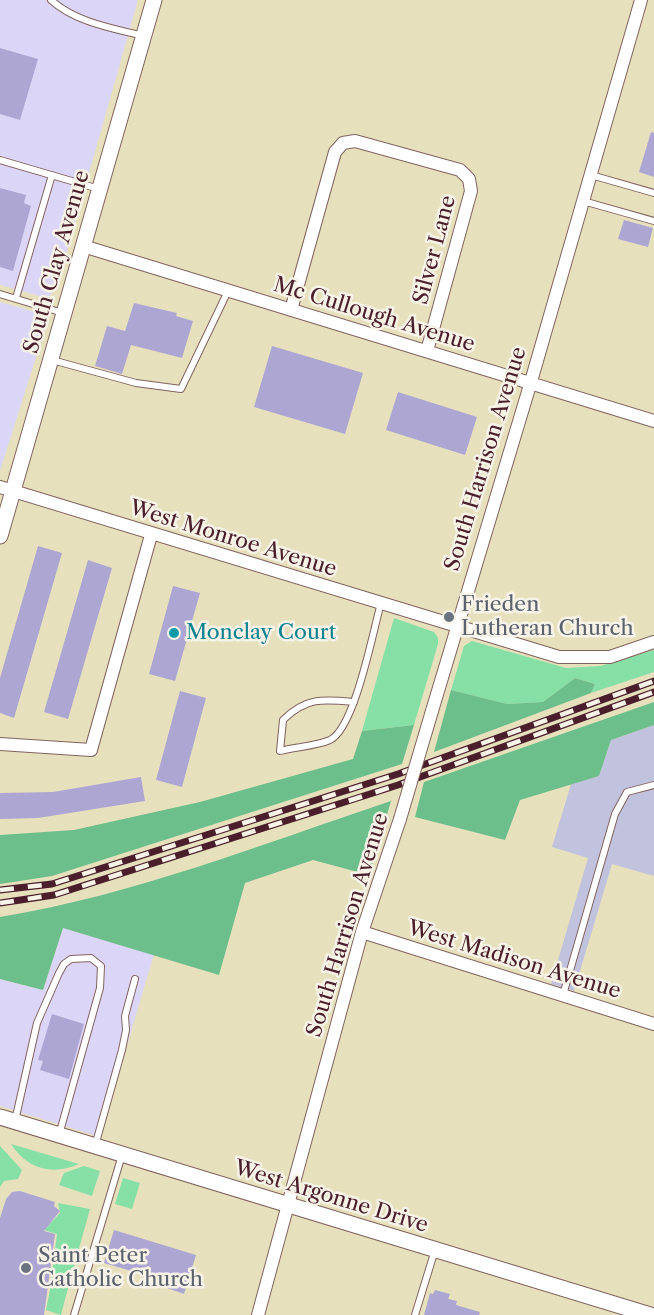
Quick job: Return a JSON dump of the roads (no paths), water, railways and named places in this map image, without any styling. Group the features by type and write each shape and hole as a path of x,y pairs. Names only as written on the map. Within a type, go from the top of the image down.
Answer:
{"street":[{"name":"South Clay Avenue","path":"0,537 7,489 51,360 154,0"},
{"name":"South Harrison Avenue","path":"258,1315 362,932 400,819 456,625 530,385 641,0"},
{"name":"Silver Lane","path":"291,310 335,152 343,143 355,141 460,170 469,179 471,191 427,351"},
{"name":"Mc Cullough Avenue","path":"83,246 427,351 530,385 654,421"},
{"name":"West Monroe Avenue","path":"7,489 151,535 559,657 610,657 654,642"},
{"path":"0,744 91,750 151,535"},
{"name":"West Madison Avenue","path":"362,932 654,1024"},
{"name":"West Argonne Drive","path":"7,1120 650,1315"}],"lane":[{"path":"51,0 61,9 82,19 144,36"},
{"path":"0,160 99,189"},
{"path":"590,175 654,194"},
{"path":"16,298 52,176"},
{"path":"583,201 654,221"},
{"path":"51,360 136,383 181,389 228,290"},
{"path":"0,294 64,313"},
{"path":"354,702 320,699 296,708 283,720 280,751 331,739 344,727 354,702 381,603"},
{"path":"563,996 615,814 627,792 654,784"},
{"path":"7,1120 37,1023 59,973 64,964 71,959 91,958 101,966 100,988 59,1135"},
{"path":"95,1147 122,1050 126,1030 125,1016 135,978"},
{"path":"74,1315 122,1155"},
{"path":"416,1315 435,1251"}],"railway":[{"path":"0,890 52,884 398,774 654,681"},
{"path":"0,903 54,895 398,785 654,692"}],"place":[{"name":"Frieden Lutheran Church","path":"449,617"},
{"name":"Monclay Court","path":"174,633"},
{"name":"Saint Peter Catholic Church","path":"26,1268"}]}
